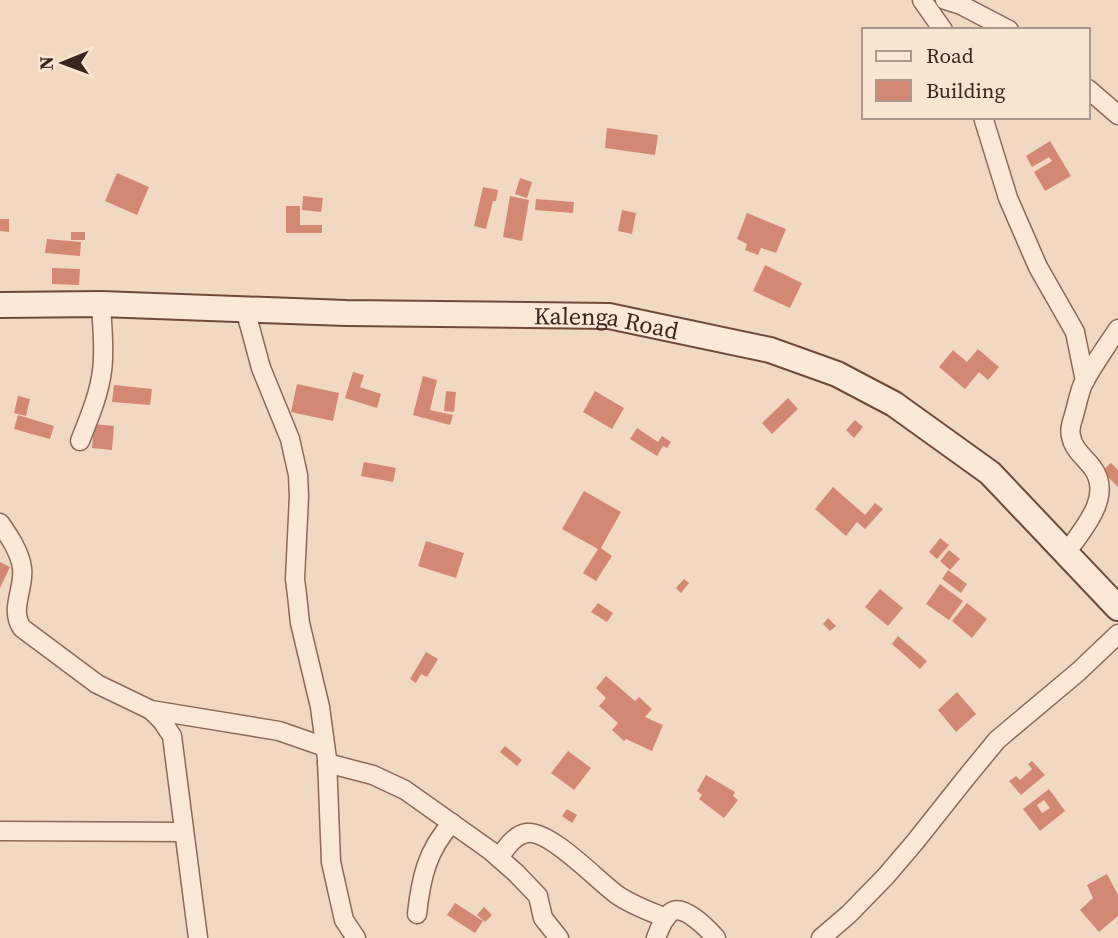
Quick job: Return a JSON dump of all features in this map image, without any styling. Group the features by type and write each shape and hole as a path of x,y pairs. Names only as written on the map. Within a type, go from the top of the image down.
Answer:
{"main road":[{"name":"Kalenga Road","path":"0,305 101,304 346,313 609,316 770,350 837,374 904,411 990,473 1118,608"}],"street":[{"path":"922,0 942,28"},
{"path":"945,0 961,5 1005,28"},
{"path":"1090,91 1118,115"},
{"path":"984,119 1008,198 1038,267 1075,332 1085,381"},
{"path":"80,441 97,396 103,370 101,304"},
{"path":"245,309 261,368 289,439 298,475 295,579 300,623 320,707 326,755 331,862 344,920 356,938"},
{"path":"1066,553 1084,528 1097,504 1101,489 1097,474 1071,439 1070,429 1082,387 1118,329"},
{"path":"0,523 10,537 22,567 17,604 19,624 97,684 151,710 279,731 405,790 516,873 538,896 543,918 559,938"},
{"path":"821,938 886,876 997,740 1078,672 1118,634"},
{"path":"151,710 172,736 198,938"},
{"path":"417,914 423,875 433,848 452,823"},
{"path":"0,831 184,832"},
{"path":"499,858 520,835 528,832 544,836 618,896 666,918"},
{"path":"656,938 666,918 676,910 682,910 694,918 716,938"}],"building":[{"path":"607,128 658,135 655,155 605,148"},
{"path":"1050,141 1071,176 1045,191 1034,172 1052,161 1049,157 1032,167 1026,156"},
{"path":"117,173 149,187 137,215 105,201"},
{"path":"520,178 532,182 527,198 515,194"},
{"path":"483,187 498,190 486,229 474,226"},
{"path":"303,196 323,198 321,212 302,210"},
{"path":"510,196 529,200 522,241 503,237"},
{"path":"536,199 574,202 573,213 535,210"},
{"path":"286,206 300,206 300,225 322,225 322,233 286,233"},
{"path":"622,210 636,213 632,234 618,231"},
{"path":"747,213 786,229 776,253 761,248 758,255 745,250 747,244 737,239"},
{"path":"0,219 9,219 9,232 0,231"},
{"path":"71,232 85,232 85,240 71,240"},
{"path":"47,239 81,242 80,256 45,253"},
{"path":"765,265 802,283 790,308 753,291"},
{"path":"52,268 80,269 79,285 52,284"},
{"path":"978,349 999,367 988,380 979,372 965,389 939,367 953,350 967,362"},
{"path":"353,372 364,375 360,387 381,394 377,408 345,398"},
{"path":"423,376 437,380 430,410 453,415 450,425 413,415"},
{"path":"297,384 339,393 333,421 291,412"},
{"path":"114,385 152,389 150,405 112,402"},
{"path":"446,391 456,392 454,412 444,411"},
{"path":"595,391 624,408 612,429 583,412"},
{"path":"18,396 30,399 26,416 14,413"},
{"path":"788,398 798,409 772,434 762,423"},
{"path":"18,415 54,426 50,439 14,429"},
{"path":"855,420 863,427 854,438 846,430"},
{"path":"94,424 114,426 112,450 92,448"},
{"path":"637,428 658,442 662,436 671,442 667,448 663,446 657,456 630,439"},
{"path":"364,462 396,468 393,482 361,476"},
{"path":"1111,463 1118,470 1118,487 1102,471"},
{"path":"833,487 865,515 875,503 883,509 865,529 857,522 846,536 815,509"},
{"path":"584,491 621,512 601,548 612,556 596,581 583,573 598,549 562,529"},
{"path":"940,538 949,545 937,559 929,552"},
{"path":"426,541 464,553 456,578 418,566"},
{"path":"949,550 960,559 950,570 940,561"},
{"path":"0,562 10,567 0,588"},
{"path":"948,570 967,584 961,593 942,579"},
{"path":"684,579 689,583 681,593 676,588"},
{"path":"940,584 963,601 949,620 926,604"},
{"path":"880,589 903,608 888,626 865,607"},
{"path":"598,603 613,613 607,622 591,612"},
{"path":"967,603 987,619 972,638 952,621"},
{"path":"828,618 836,626 830,631 823,624"},
{"path":"898,636 927,661 920,669 892,644"},
{"path":"426,652 438,659 427,677 421,674 416,683 410,679"},
{"path":"606,676 635,701 639,697 652,709 645,717 663,725 652,751 626,739 624,741 612,730 618,723 599,706 606,698 596,688"},
{"path":"957,692 976,714 956,732 938,710"},
{"path":"505,746 522,760 517,766 500,752"},
{"path":"568,751 591,768 574,790 551,773"},
{"path":"1032,761 1045,775 1021,795 1009,781 1016,776 1020,780 1032,769 1028,764"},
{"path":"706,775 735,792 733,796 738,800 724,818 699,799 702,795 697,791"},
{"path":"1049,789 1065,811 1040,831 1023,809","holes":["1044,800 1050,808 1042,813 1037,805"]},
{"path":"567,809 577,815 572,823 562,816"},
{"path":"1107,874 1118,895 1118,916 1099,932 1080,910 1093,898 1087,885"},
{"path":"455,903 483,921 475,933 447,915"},
{"path":"484,907 492,915 485,922 477,915"}]}
